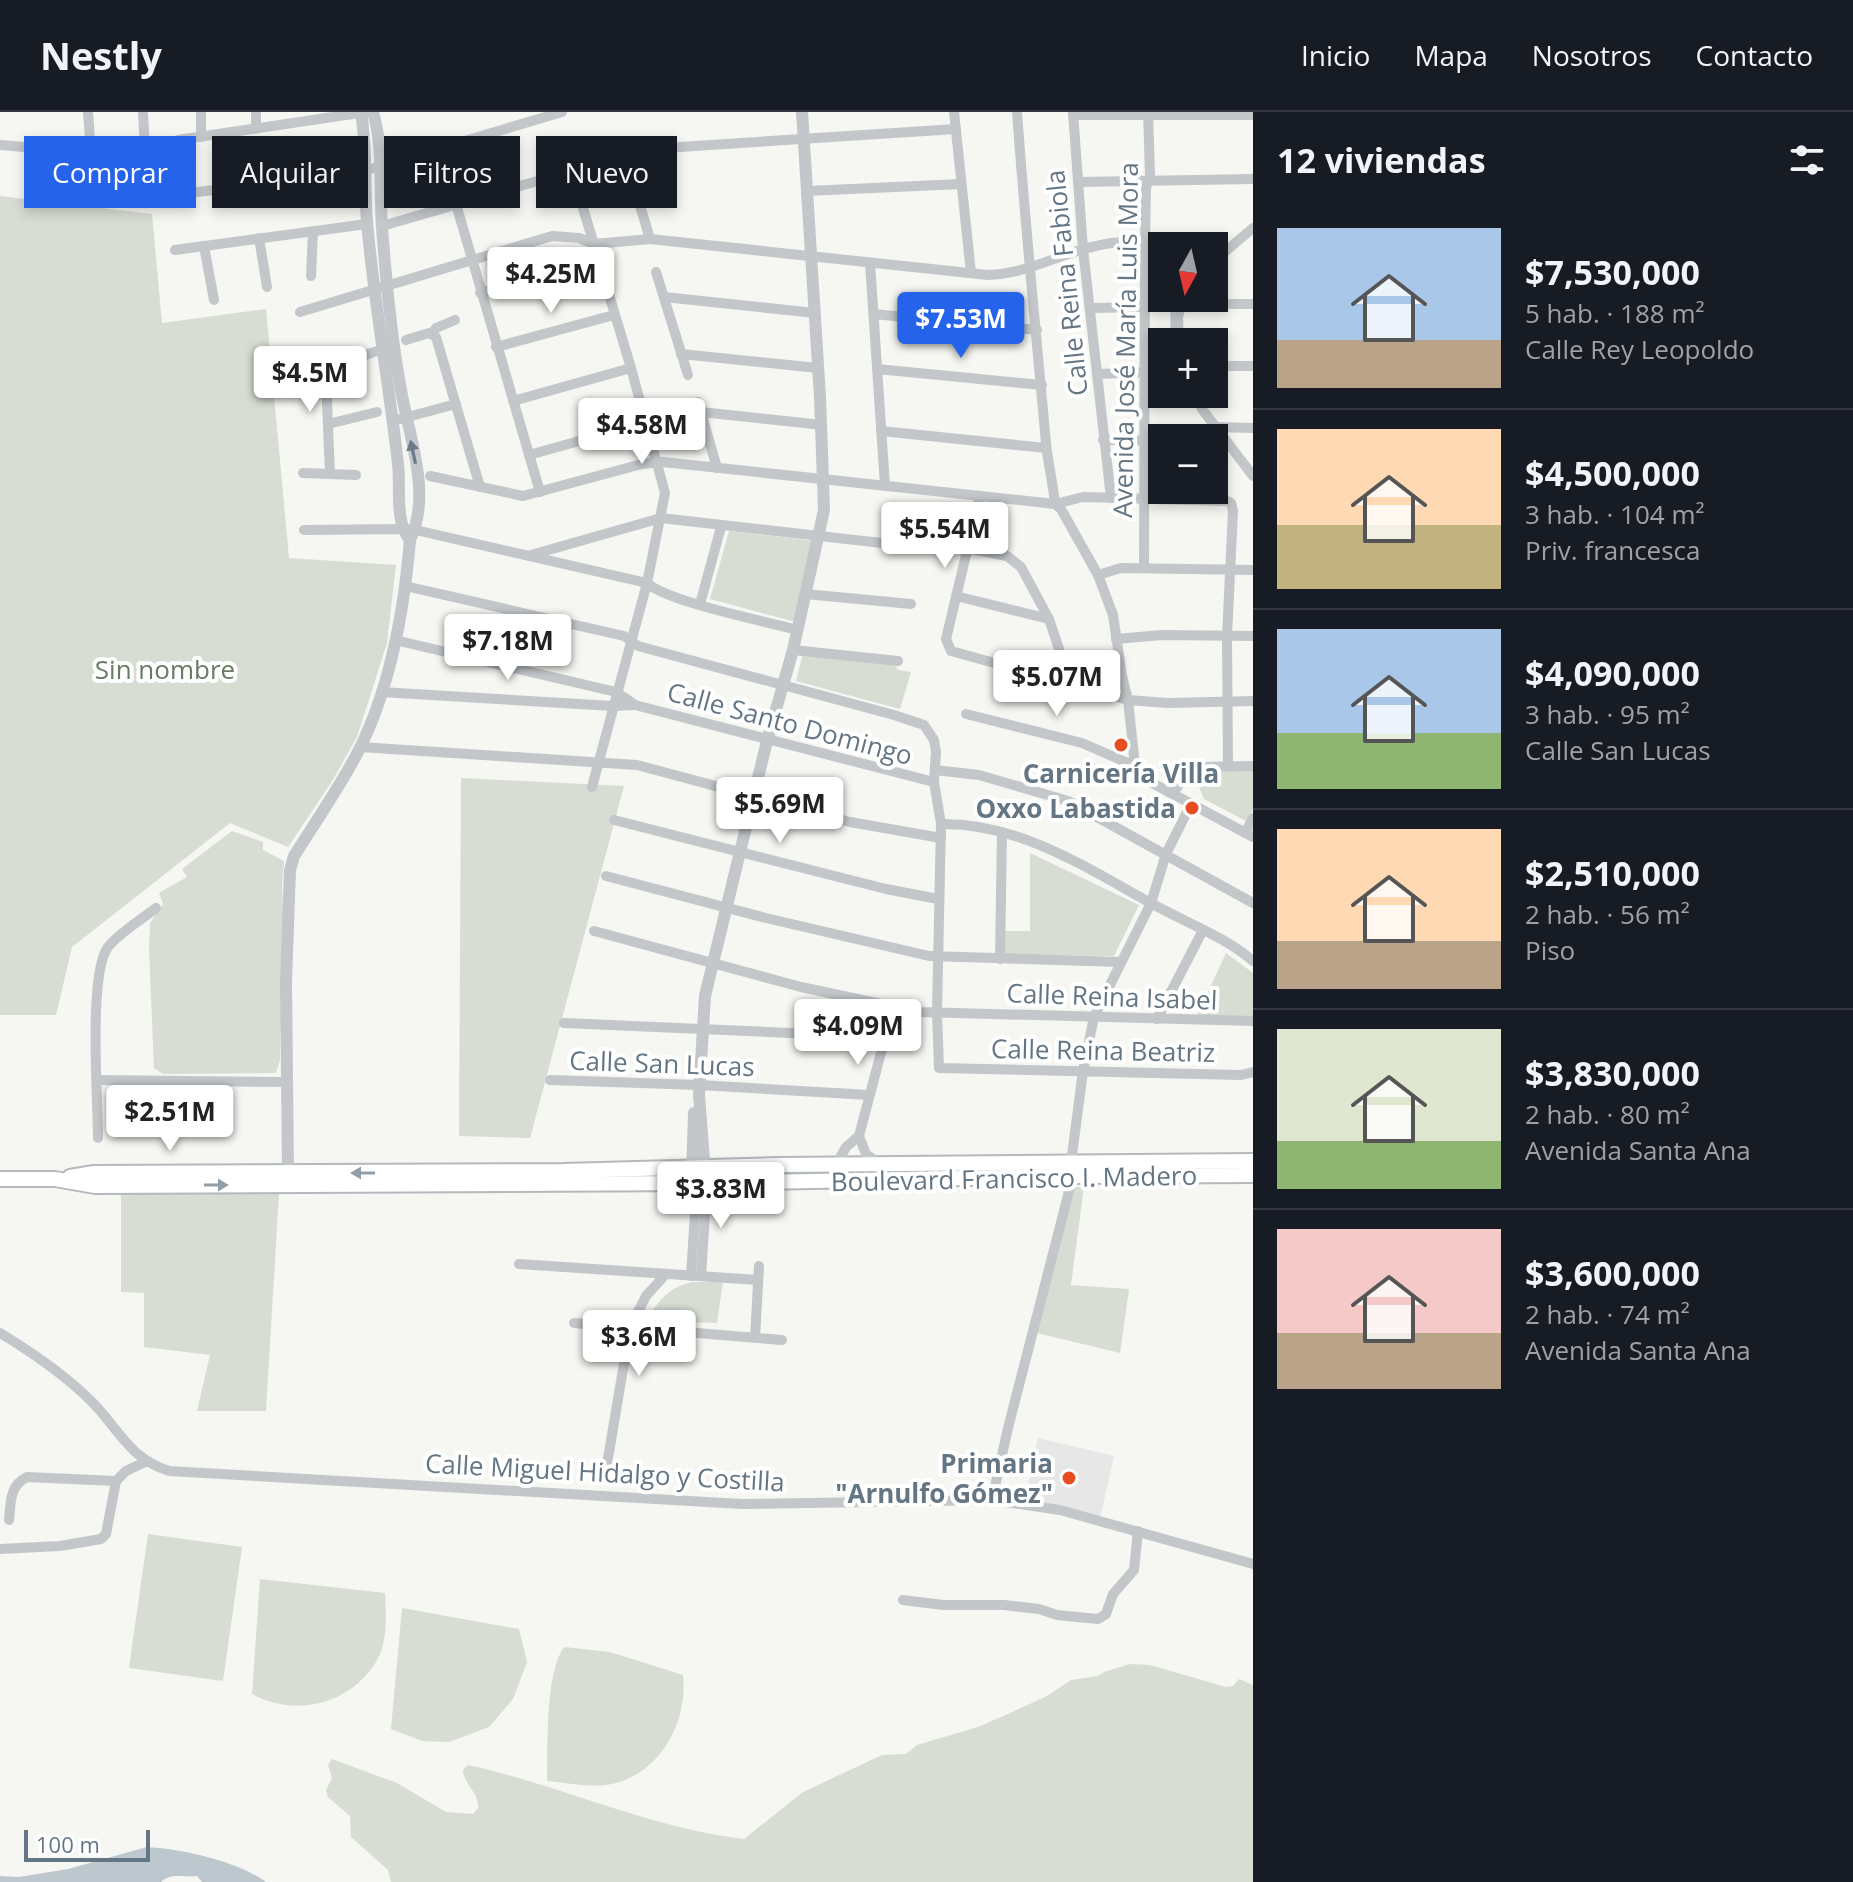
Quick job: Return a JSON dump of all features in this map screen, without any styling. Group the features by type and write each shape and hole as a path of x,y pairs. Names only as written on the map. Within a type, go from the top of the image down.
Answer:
{"main road":[{"name":"Boulevard Francisco I. Madero","path":"177,1179 700,1183 1253,1161"},
{"name":"Boulevard Francisco I. Madero","path":"0,1179 55,1179 95,1186 288,1172 879,1164 1253,1175"}],"street":[{"path":"88,112 90,136"},
{"path":"143,112 144,136"},
{"path":"201,112 201,137"},
{"path":"256,112 256,129"},
{"path":"196,138 329,115 366,112"},
{"path":"366,112 378,129 382,287"},
{"path":"365,136 366,112"},
{"path":"696,1276 701,1028 725,908 793,650 824,510 822,425 802,112"},
{"path":"954,112 971,273"},
{"path":"1017,112 1028,269 1037,330 1046,448 1055,504 1061,509 1098,575 1113,615 1128,700 1135,766"},
{"path":"368,170 559,113"},
{"path":"1073,114 1253,115"},
{"name":"Calle Reina Fabiola","path":"1073,114 1083,249 1111,498"},
{"name":"Avenida José María Luis Mora","path":"1144,568 1148,114"},
{"path":"650,239 627,162 633,150 956,129"},
{"path":"0,145 24,147"},
{"path":"1078,182 1253,179"},
{"path":"807,191 961,184"},
{"path":"288,1172 290,870 294,856 360,747 381,692 405,586 418,484 395,344 367,224 366,208"},
{"path":"382,226 443,208"},
{"path":"457,208 540,492"},
{"path":"583,208 665,493 647,583 592,787"},
{"path":"175,250 367,224"},
{"path":"1228,252 1248,238 1253,228"},
{"path":"311,276 313,231"},
{"path":"300,312 552,236 579,238 594,244 650,239 1000,275 1028,269 1083,249 1118,242 1148,243"},
{"path":"259,238 267,287"},
{"path":"204,246 214,300"},
{"path":"480,293 557,271 573,254"},
{"path":"870,263 885,486"},
{"path":"656,272 688,375"},
{"path":"664,297 815,313"},
{"path":"1228,303 1253,304"},
{"path":"1091,308 1146,307"},
{"path":"874,314 1037,330"},
{"path":"496,347 614,315"},
{"path":"326,368 432,333 455,320"},
{"path":"432,333 436,337 480,487"},
{"path":"395,344 393,422 401,529"},
{"path":"325,354 330,474"},
{"path":"681,354 818,368"},
{"path":"1228,366 1253,366"},
{"path":"513,401 631,368"},
{"path":"877,369 1042,385"},
{"path":"1099,374 1146,372"},
{"path":"393,422 456,404"},
{"path":"717,468 700,407 822,425"},
{"path":"328,424 377,412"},
{"path":"1228,427 1253,428"},
{"path":"881,431 1046,448"},
{"path":"529,455 604,434 616,437"},
{"path":"1103,440 1148,441"},
{"path":"1228,443 1253,476"},
{"path":"430,476 516,496 658,462 1055,504 1083,497 1223,500 1231,503 1233,511 1227,636 1228,766"},
{"path":"303,473 356,475"},
{"path":"980,496 946,639 951,651 1128,700 1167,703 1253,701"},
{"path":"530,555 661,518 926,548"},
{"path":"700,604 721,527"},
{"path":"304,530 401,529 412,535 530,555 647,583 655,590 797,630"},
{"path":"967,548 1003,554 1017,562 1049,619 1066,682"},
{"path":"1098,575 1116,569 1144,568 1253,570"},
{"path":"405,586 624,636 638,646 924,725 934,740 934,782 941,824 937,1013"},
{"path":"805,594 911,604"},
{"path":"956,596 1049,619"},
{"path":"1116,639 1162,635 1253,636"},
{"name":"Calle Santo Domingo","path":"395,640 616,692 635,705"},
{"path":"793,650 898,661"},
{"name":"Calle Santo Domingo","path":"381,692 635,705 934,782"},
{"path":"966,714 1082,743 1135,766 1154,784 1249,835 1253,818"},
{"path":"360,747 637,765 850,822 941,838"},
{"path":"1173,794 1188,770 1196,767 1253,766"},
{"path":"935,770 979,775 1055,795 1253,903"},
{"path":"992,1500 1072,1169 1083,1071 1094,1017 1151,903 1166,854 1191,804"},
{"path":"614,820 886,889 938,899"},
{"path":"941,824 969,825 1002,832 1054,850 1203,930 1253,961"},
{"path":"1000,959 1002,832"},
{"path":"606,876 725,908 938,957 1121,962"},
{"path":"98,1138 98,973 106,950 113,942 156,908"},
{"path":"1157,1019 1203,930"},
{"name":"Calle Reina Isabel","path":"594,931 801,987 893,1007 937,1013 1253,1021"},
{"path":"879,1164 866,1154 859,1136 893,1007"},
{"name":"Calle Reina Beatriz","path":"937,1013 938,1066 951,1069 1241,1075 1253,1072"},
{"path":"564,1023 884,1037"},
{"path":"97,1080 287,1082"},
{"name":"Calle San Lucas","path":"550,1080 699,1090 869,1095"},
{"path":"836,1165 846,1147 859,1136"},
{"path":"519,1264 758,1280"},
{"path":"755,1338 759,1266"},
{"path":"605,1476 630,1328 646,1296 665,1275"},
{"path":"574,1323 782,1340"},
{"path":"0,1333 40,1359 93,1404 145,1462 126,1471 116,1481 106,1534 101,1539 60,1546 0,1549"},
{"path":"126,1471 131,1448"},
{"name":"Calle Miguel Hidalgo y Costilla","path":"145,1462 169,1471 742,1504 992,1500 1060,1510 1253,1564"},
{"path":"9,1520 12,1490 18,1481 27,1477 116,1481"},
{"path":"903,1600 943,1605 1004,1605 1098,1619 1106,1614 1113,1594 1134,1570 1138,1531"}],"shaded area":[{"name":"Primaria \"Arnulfo Gómez\"","path":"1038,1438 1114,1456 1100,1519 1025,1499"},
{"path":"147,1847 209,1857 266,1882 202,1882 197,1876 178,1876 161,1882 0,1882 0,1876 19,1877 68,1869"}],"green space":[{"name":"Sin nombre","path":"0,196 24,199 24,208 101,208 152,214 162,323 266,309 289,558 396,565 387,643 357,737 331,783 288,847 230,823 72,947 56,1015 0,1015"},
{"path":"729,531 815,541 796,622 710,599"},
{"path":"803,654 895,665 898,670 911,672 900,709 796,681"},
{"path":"1190,765 1253,767 1253,809 1246,821 1204,799"},
{"path":"461,778 624,786 530,1138 459,1136"},
{"path":"232,831 263,842 263,850 284,861 286,1001 280,1033 280,1060 276,1073 163,1074 154,1068 150,923 163,904 159,893 187,877 182,869"},
{"path":"1030,853 1139,905 1114,956 1005,955 1005,931 1030,931"},
{"path":"1226,953 1253,973 1253,1016 1197,1016"},
{"path":"1069,1187 1084,1187 1071,1285 1129,1289 1120,1353 1037,1333"},
{"path":"121,1194 279,1194 266,1411 197,1411 210,1355 144,1347 144,1293 121,1292"},
{"path":"693,1282 723,1282 717,1323 650,1321 648,1317 667,1294"},
{"path":"148,1534 242,1547 223,1681 129,1668"},
{"path":"260,1579 385,1593 383,1644 377,1660 366,1675 338,1696 304,1705 286,1705 252,1694"},
{"path":"402,1608 519,1629 527,1662 513,1699 489,1727 449,1742 422,1741 391,1729"},
{"path":"564,1647 610,1652 683,1675 681,1709 669,1741 647,1767 633,1776 599,1786 547,1781 553,1674"},
{"path":"1130,1664 1150,1665 1226,1687 1233,1686 1239,1679 1253,1685 1253,1882 391,1882 388,1870 351,1837 350,1816 328,1797 326,1790 332,1778 328,1765 332,1759 397,1783 446,1812 473,1814 478,1802 464,1775 463,1770 468,1765 674,1826 744,1839 803,1792 882,1755 906,1754 917,1745 978,1727 1010,1713 1047,1696 1071,1680 1098,1676"}],"waterway":[{"path":"1172,312 1172,328"}],"place":[{"name":"Carnicería Villa","path":"1121,745"},
{"name":"Oxxo Labastida","path":"1192,808"},
{"name":"Primaria \"Arnulfo Gómez\"","path":"1069,1478"}]}
